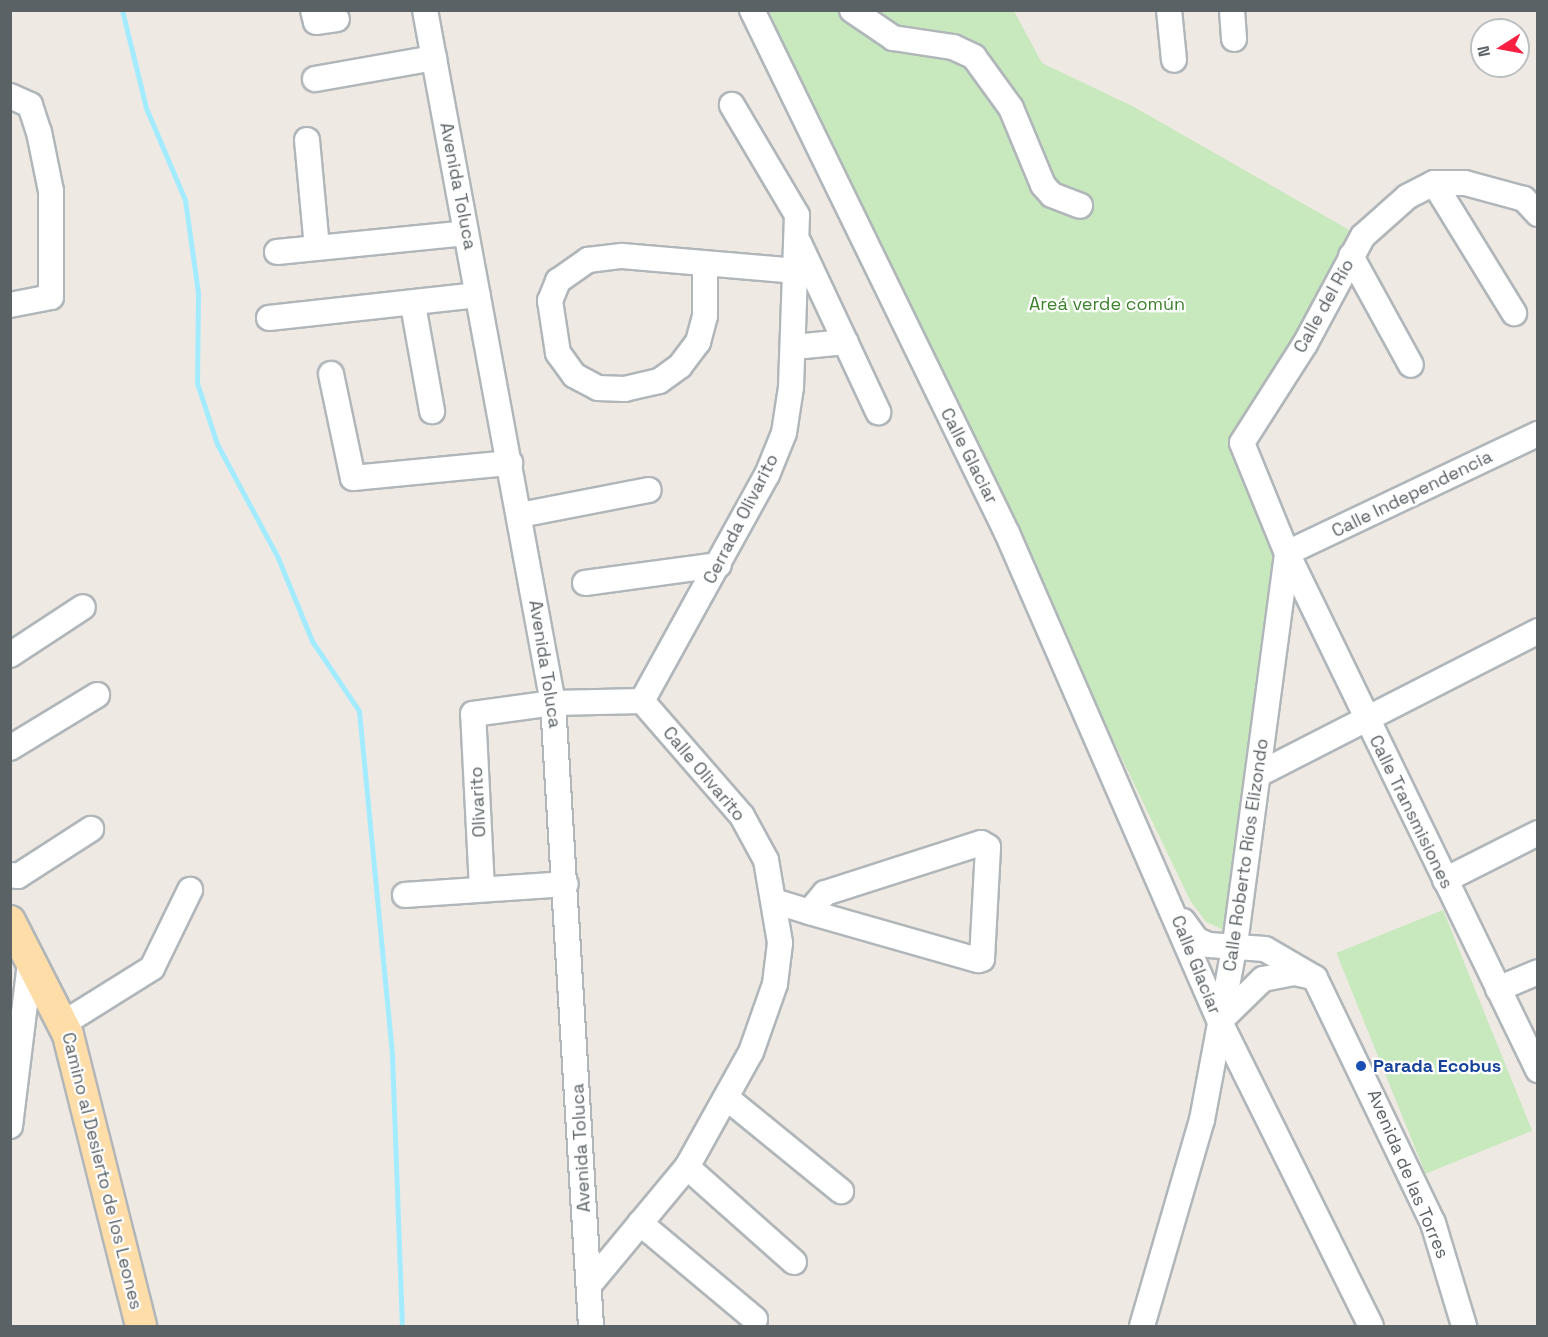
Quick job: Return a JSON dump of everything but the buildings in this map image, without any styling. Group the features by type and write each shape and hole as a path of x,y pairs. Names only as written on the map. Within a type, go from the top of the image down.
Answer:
{"main road":[{"name":"Camino al Desierto de los Leones","path":"10,921 31,955 64,1023 141,1326"}],"street":[{"path":"313,10 316,22 337,19"},
{"name":"Avenida Toluca","path":"425,10 554,703 591,1326"},
{"name":"Calle Glaciar","path":"752,10 1007,533 1173,908 1220,1022"},
{"path":"852,10 893,38 953,47 974,57 1011,108 1043,184 1052,195 1080,206"},
{"path":"1169,10 1174,60"},
{"path":"1232,10 1234,39"},
{"path":"315,79 434,58"},
{"path":"10,96 30,105 51,190 51,297 10,305"},
{"name":"Cerrada Olivarito","path":"642,701 719,565 784,433 794,347 797,215 732,105"},
{"path":"308,140 317,248"},
{"path":"1434,183 1502,192 1524,199 1538,214"},
{"path":"1434,183 1514,313"},
{"name":"Calle del Río","path":"1287,553 1242,443 1305,344 1351,256 1383,216 1434,183"},
{"path":"277,252 466,233"},
{"path":"798,240 878,412"},
{"path":"705,265 705,316 698,342 680,366 659,381 625,389 598,388 574,375 558,353 550,301 558,281 573,267 622,256 705,265 797,271"},
{"path":"1351,256 1411,365"},
{"path":"270,318 413,305 478,295"},
{"path":"413,305 432,411"},
{"path":"794,347 846,342"},
{"path":"331,374 353,478 510,463"},
{"name":"Calle Independencia","path":"1287,553 1538,434"},
{"path":"520,516 649,490"},
{"name":"Calle Transmisiones","path":"1287,553 1366,720 1538,1070"},
{"name":"Calle Roberto Ríos Elizondo","path":"1142,1326 1202,1120 1235,944 1287,553"},
{"path":"585,583 719,565"},
{"path":"10,655 83,607"},
{"path":"1259,774 1538,631"},
{"path":"10,748 97,695"},
{"path":"554,703 642,701"},
{"name":"Calle Olivarito","path":"589,1285 687,1167 728,1099 775,984 777,902 766,860 742,816 642,701"},
{"name":"Olivarito","path":"482,890 473,714 554,703"},
{"path":"10,875 18,876 91,829"},
{"path":"1445,880 1538,833"},
{"path":"777,902 809,912 982,958 988,847 981,843 825,893 809,912"},
{"path":"405,895 566,884"},
{"path":"64,1023 152,968 190,890"},
{"name":"Calle Glaciar","path":"1173,908 1197,940 1235,944"},
{"path":"1235,944 1265,949 1315,978"},
{"path":"10,1126 31,955"},
{"path":"1498,989 1538,972"},
{"path":"1315,978 1295,974 1263,980 1248,987 1220,1022 1371,1326"},
{"name":"Avenida de las Torres","path":"1315,978 1433,1223 1464,1326"},
{"path":"728,1099 841,1191"},
{"path":"687,1167 794,1262"},
{"path":"640,1223 755,1319"}],"green space":[{"name":"Areá verde común","path":"769,11 1014,11 1042,63 1134,107 1358,235 1242,443 1287,553 1224,930 1206,922 1190,900 849,191"},
{"path":"1443,910 1532,1131 1426,1174 1336,953"}],"waterway":[{"path":"122,10 146,108 185,200 198,292 197,383 217,444 278,558 312,641 359,711 392,1055 402,1326"}],"place":[{"name":"Parada Ecobus","path":"1361,1066"}]}
